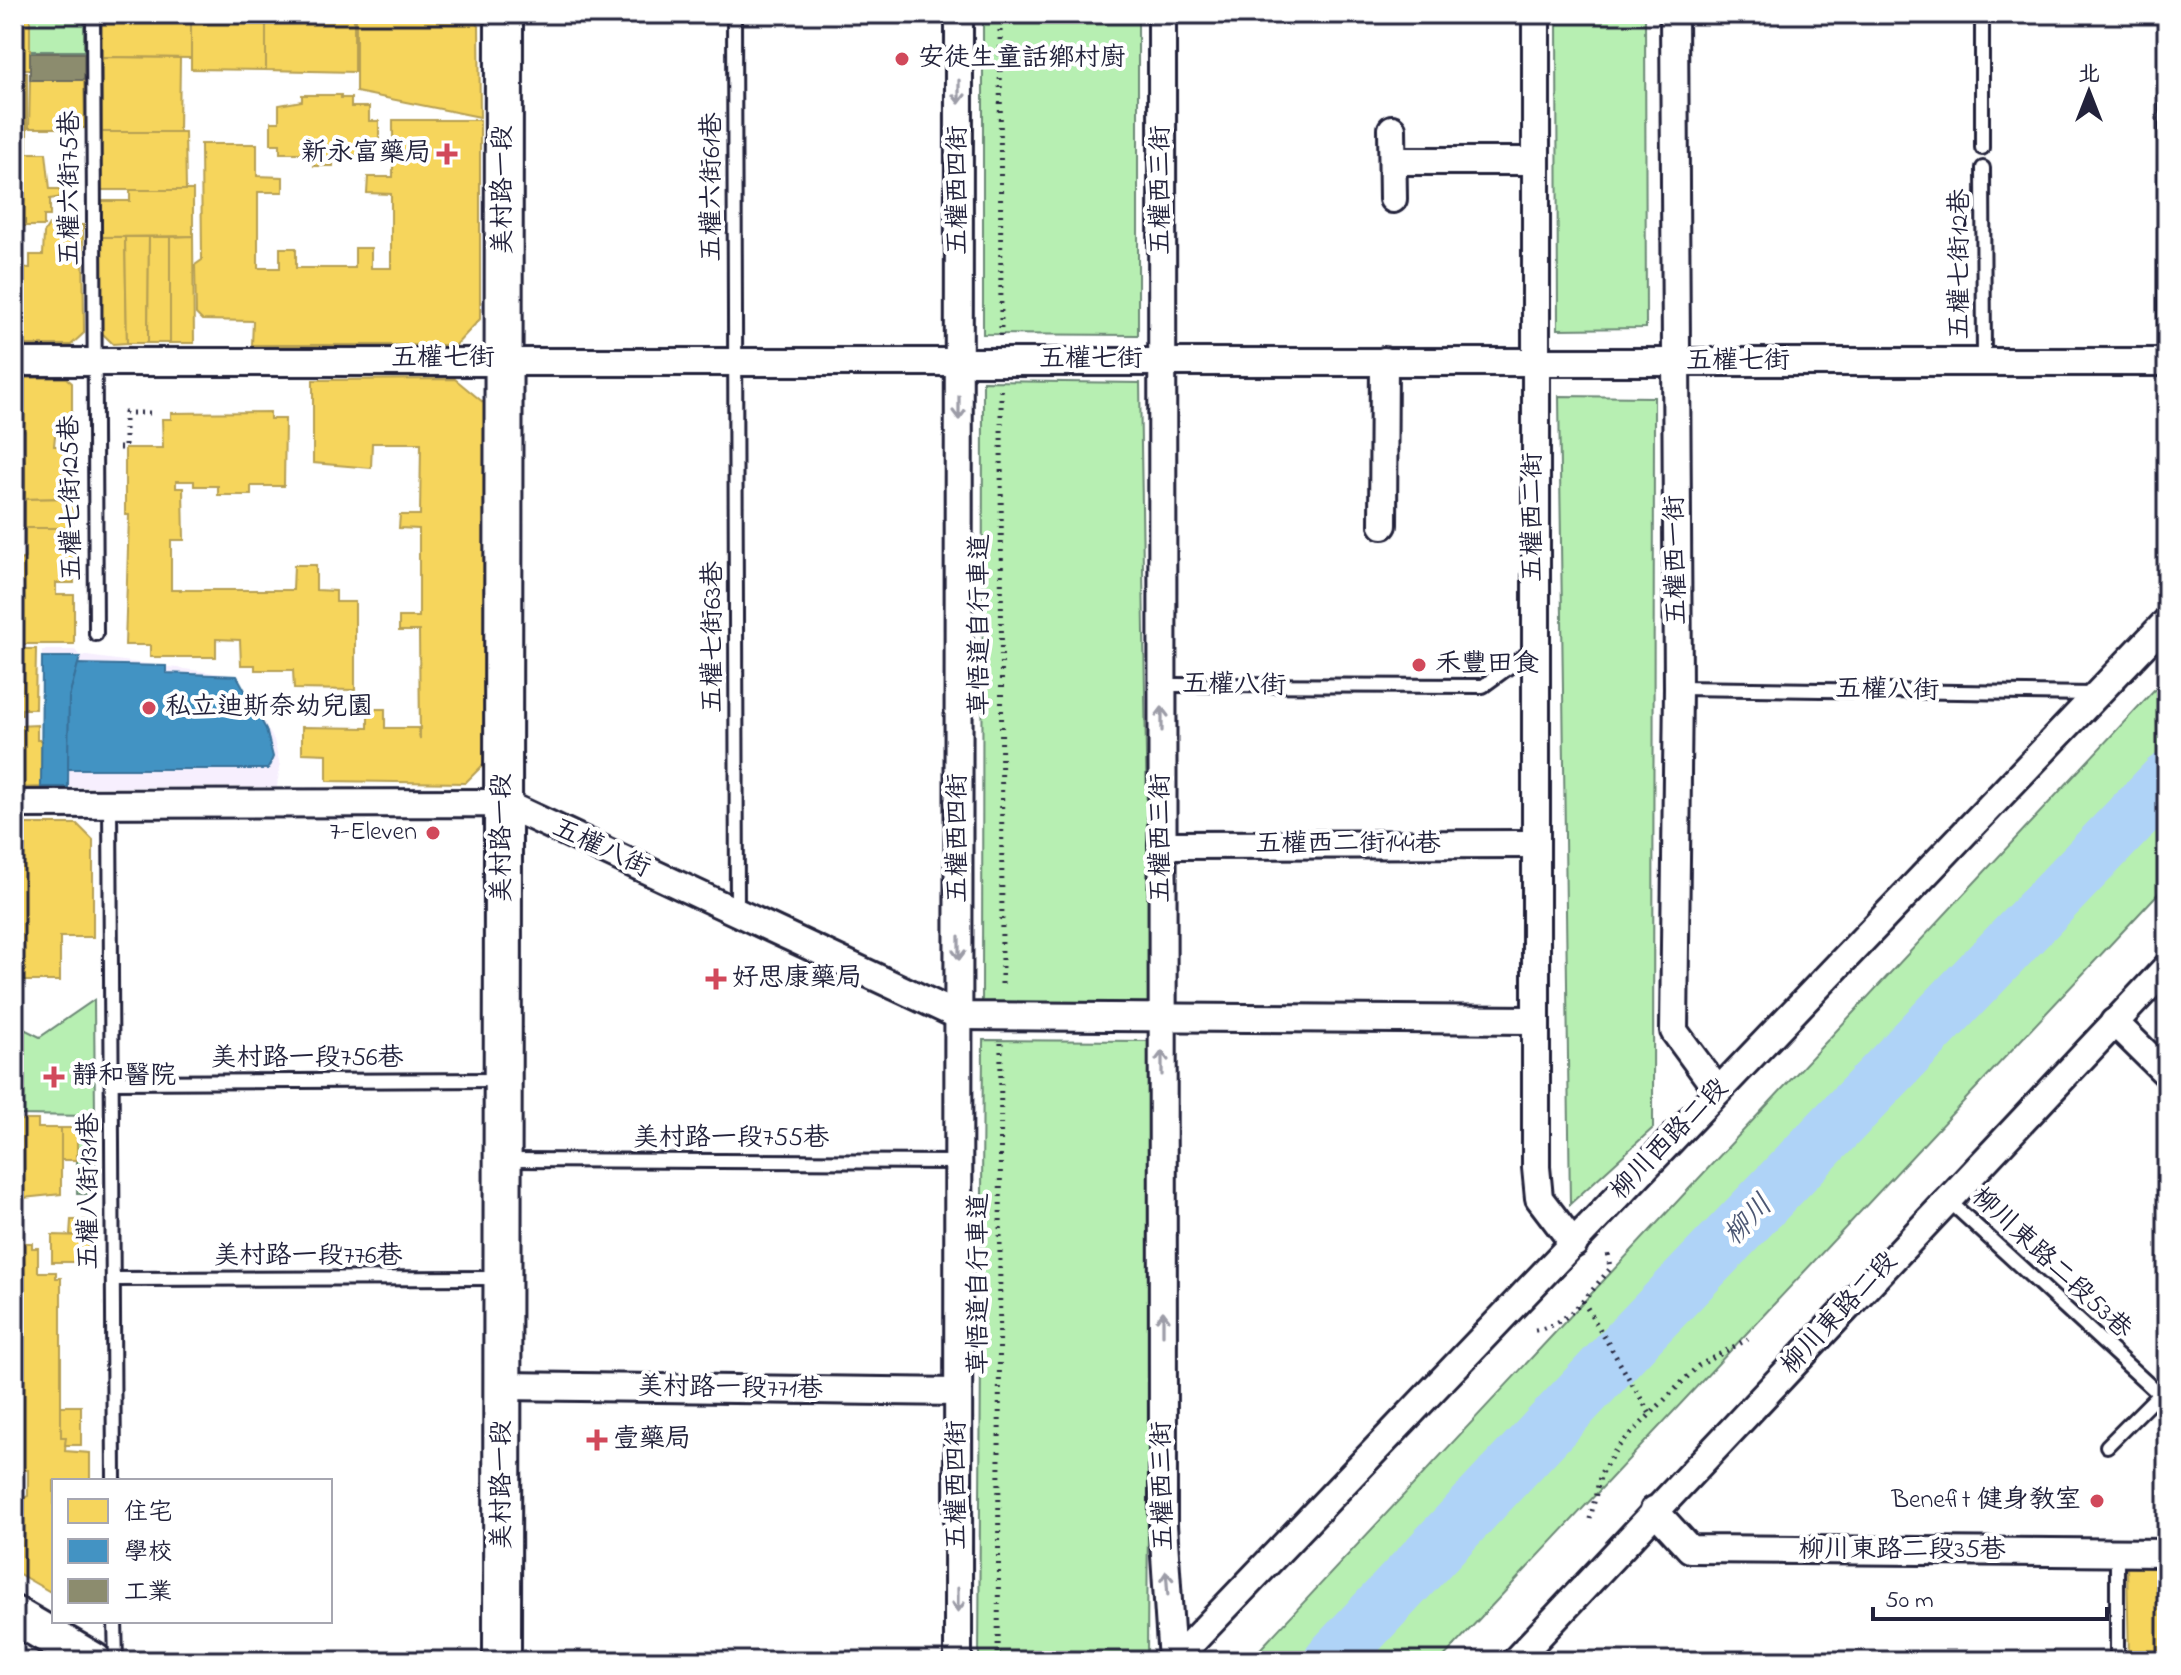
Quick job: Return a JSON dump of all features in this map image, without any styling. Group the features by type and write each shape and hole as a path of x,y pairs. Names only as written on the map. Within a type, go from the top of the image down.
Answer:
{"street":[{"name":"美村路一段","path":"502,1661 504,14"},
{"name":"五權西四街","path":"958,1661 959,14"},
{"name":"五權西三街","path":"1162,14 1163,1525 1173,1661"},
{"name":"五權西二街","path":"1536,14 1534,1020 1539,1198 1574,1244"},
{"name":"五權西一街","path":"1674,14 1678,688 1674,1031 1718,1091"},
{"path":"1392,129 1393,199"},
{"path":"1393,161 1536,161"},
{"name":"五權七街","path":"14,362 504,359 2166,362"},
{"path":"1383,525 1384,361"},
{"name":"柳川西路二段","path":"1173,1661 2167,621"},
{"name":"五權八街","path":"14,804 503,803 959,1016 1162,1018"},
{"name":"五權西二街144巷","path":"1162,845 1534,844"},
{"name":"柳川東路二段","path":"1515,1661 2167,967"},
{"path":"1162,1018 1534,1020"},
{"path":"2114,1022 2167,1074"},
{"name":"美村路一段771巷","path":"503,1386 958,1392"},
{"name":"柳川東路二段35巷","path":"1654,1510 1690,1549 2167,1553"},
{"path":"14,1615 93,1661"}],"lane":[{"name":"五權六街75巷","path":"93,14 93,362"},
{"name":"五權六街61巷","path":"734,14 735,360"},
{"path":"1982,14 1982,148"},
{"path":"2166,141 2167,14"},
{"path":"2166,158 2166,362"},
{"name":"五權七街12巷","path":"1983,168 1984,360"},
{"name":"五權七街63巷","path":"735,360 737,913"},
{"name":"五權七街125巷","path":"93,362 96,634"},
{"name":"五權八街","path":"1162,685 1483,686 1535,648"},
{"name":"五權八街","path":"1678,688 2097,694"},
{"name":"五權八街131巷","path":"110,804 114,1479"},
{"name":"美村路一段756巷","path":"112,1082 503,1080"},
{"name":"美村路一段755巷","path":"504,1160 958,1162"},
{"name":"柳川東路二段53巷","path":"1948,1200 2163,1390"},
{"name":"美村路一段776巷","path":"113,1279 503,1278"},
{"path":"2107,1446 2163,1390"},
{"path":"2117,1553 2117,1661"},
{"path":"115,1623 116,1661"}],"path":[{"path":"1000,14 1001,315"},
{"name":"草悟道自行車道","path":"1001,389 1001,957"},
{"path":"119,448 125,448 125,413 151,413"},
{"name":"草悟道自行車道","path":"998,1661 1001,1052"},
{"path":"1535,1330 1553,1328 1583,1301 1610,1269 1608,1253"},
{"path":"1583,1301 1650,1414"},
{"path":"1590,1519 1601,1473 1617,1448 1698,1366 1748,1339"}],"shaded area":[{"name":"私立迪斯奈幼兒園","path":"42,650 75,650 79,655 237,676 274,740 280,765 277,787 41,787"}],"green space":[{"path":"30,14 84,14 84,51 30,51"},
{"path":"983,14 1138,14 1138,335 983,334"},
{"path":"1557,14 1645,14 1646,328 1558,329"},
{"path":"983,381 1140,383 1150,1005 982,1005"},
{"path":"1559,396 1654,397 1653,1128 1570,1204"},
{"path":"2167,676 2167,884 1440,1661 1249,1661"},
{"name":"靜和醫院","path":"94,1000 95,1116 14,1115 14,1024 40,1037"},
{"path":"983,1040 1151,1041 1147,1658 1144,1661 979,1661"},
{"path":"95,1127 95,1194 77,1194 77,1128"}],"building: 住宅":[{"path":"14,14 30,14 30,69 14,69"},
{"path":"102,14 191,14 191,58 102,57"},
{"path":"191,14 266,15 266,70 191,69"},
{"path":"266,14 354,14 354,72 266,70"},
{"path":"356,14 469,14 479,26 480,117 356,92"},
{"path":"102,57 180,58 179,132 102,132"},
{"path":"14,72 27,72 27,153 14,153"},
{"path":"30,80 84,80 85,128 29,128"},
{"path":"302,95 341,95 341,98 351,98 351,107 369,107 369,121 379,121 379,144 370,144 370,155 333,155 333,166 314,166 314,153 280,153 280,144 271,144 271,122 279,122 279,105 302,101"},
{"path":"393,120 480,120 480,319 456,345 252,345 253,321 202,320 196,314 195,265 202,260 201,144 257,144 257,176 283,177 283,192 258,192 258,268 280,268 280,248 296,248 296,268 355,268 355,248 371,248 371,268 391,268 391,194 367,193 368,177 393,177"},
{"path":"102,132 185,132 186,190 101,190"},
{"path":"14,153 46,153 50,189 59,189 61,197 50,199 50,216 44,216 44,226 14,226"},
{"path":"130,190 193,190 193,236 101,237 101,201 130,201"},
{"path":"49,225 83,225 84,333 71,345 14,345 14,249 15,267 30,268 30,255 43,255 44,233"},
{"path":"193,236 194,343 170,343 170,237"},
{"path":"101,237 125,237 127,343 113,344 102,333"},
{"path":"125,237 149,237 148,343 127,343"},
{"path":"149,237 170,237 170,343 148,343"},
{"path":"14,378 66,378 72,383 72,436 55,436 54,446 72,446 73,498 25,499 25,431 15,428"},
{"path":"455,379 484,403 484,764 465,783 327,781 327,754 302,753 302,727 368,728 368,709 385,709 385,728 418,728 420,739 419,631 399,631 399,617 419,617 419,529 399,528 400,515 420,515 421,443 372,443 371,468 313,463 313,380"},
{"path":"270,412 270,419 285,419 284,486 251,486 251,495 218,495 218,486 194,486 194,481 176,481 176,488 183,488 184,540 171,540 171,590 293,590 294,565 316,565 316,590 336,591 336,602 355,602 355,690 294,689 293,670 255,670 255,665 241,665 240,640 216,639 216,657 150,657 150,645 125,645 129,515 125,515 125,448 163,448 162,419 171,419 171,413"},
{"path":"73,498 73,528 25,528 25,499"},
{"path":"25,528 73,528 74,583 56,583 56,595 74,595 74,644 14,644 15,562 25,558"},
{"path":"14,649 36,649 35,709 22,709 22,715 14,715"},
{"path":"37,725 37,740 41,740 41,787 14,788 14,731 16,726"},
{"path":"14,824 77,824 93,840 93,937 60,937 60,981 14,981"},
{"path":"14,1120 38,1120 38,1128 61,1128 61,1194 14,1199"},
{"path":"61,1128 77,1128 77,1160 61,1160"},
{"path":"71,1220 88,1220 88,1236 70,1235"},
{"path":"52,1235 88,1236 88,1262 52,1262"},
{"path":"14,1243 32,1243 32,1248 38,1248 38,1272 56,1272 56,1278 61,1278 61,1437 66,1437 65,1451 90,1453 90,1479 52,1479 52,1593 14,1571 14,1496 20,1500 28,1496 28,1470 14,1470"},
{"path":"61,1406 81,1406 81,1445 65,1445 66,1437 61,1437"},
{"path":"2127,1567 2167,1568 2167,1661 2129,1661"}],"building: 學校":[{"path":"42,657 80,657 69,697 68,787 41,787"},
{"name":"私立迪斯奈幼兒園","path":"78,664 166,666 166,673 237,676 266,729 273,757 268,769 68,769 69,697"}],"building: 工業":[{"path":"30,53 84,53 84,80 30,80"}],"waterway":[{"name":"柳川","path":"1331,1661 1640,1331 2167,780"}],"place":[{"name":"安徒生童話鄉村廚","path":"902,59"},
{"name":"新永富藥局","path":"447,154"},
{"name":"禾豐田食","path":"1419,665"},
{"name":"私立迪斯奈幼兒園","path":"149,708"},
{"name":"7-Eleven","path":"433,833"},
{"name":"好思康藥局","path":"716,979"},
{"name":"靜和醫院","path":"54,1077"},
{"name":"壹藥局","path":"597,1440"},
{"name":"Benefit 健身教室","path":"2097,1501"}]}
